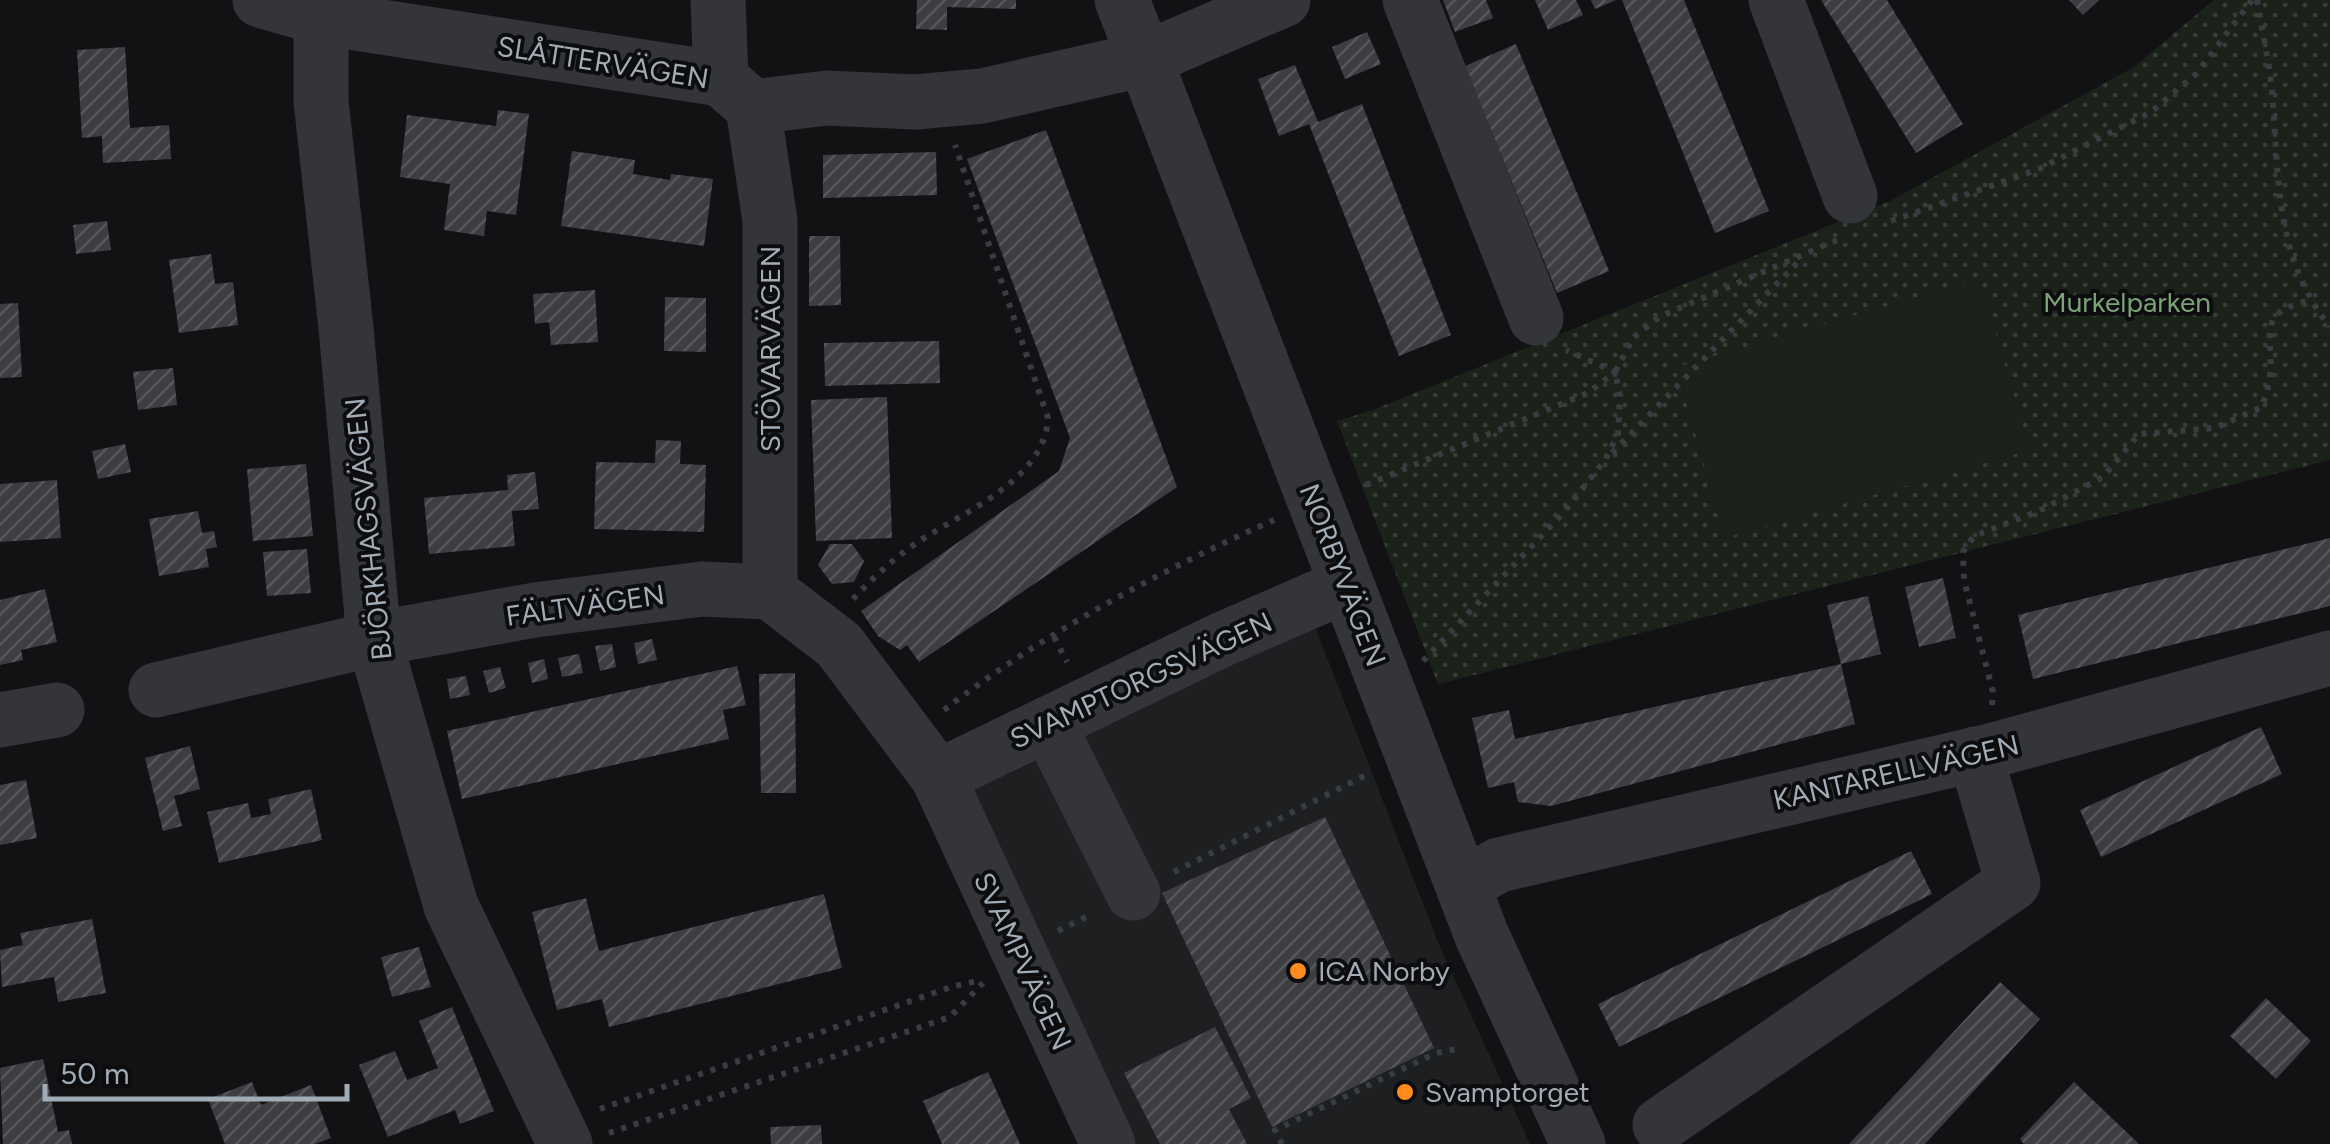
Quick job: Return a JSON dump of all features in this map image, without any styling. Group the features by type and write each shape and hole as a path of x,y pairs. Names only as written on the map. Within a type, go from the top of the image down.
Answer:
{"street":[{"name":"SLÅTTERVÄGEN","path":"260,0 322,9 737,93 914,102 982,96 1145,59 1283,0"},
{"name":"STÖVARVÄGEN","path":"718,0 770,222 770,592"},
{"name":"NORBYVÄGEN","path":"1122,0 1462,885 1578,1144"},
{"path":"1410,0 1536,318"},
{"path":"1776,0 1862,218"},
{"name":"BJÖRKHAGSVÄGEN","path":"322,9 321,101 374,640 451,906 573,1136"},
{"name":"SVAMPTORGSVÄGEN","path":"938,777 1223,639 1345,586"},
{"name":"FÄLTVÄGEN","path":"156,690 374,640 535,610 702,590 770,592"},
{"path":"770,592 839,645 938,777"},
{"name":"KANTARELLVÄGEN","path":"1462,885 1499,865 1982,752 2330,658"},
{"path":"0,720 57,710"},
{"path":"1048,724 1133,893"},
{"path":"1660,1126 2013,882 1982,752"},
{"name":"SVAMPVÄGEN","path":"938,777 1003,965 1108,1144"}],"path":[{"path":"1366,486 1588,393 1616,372 1633,338 1660,316 1807,254 1862,218 2038,169 2150,112 2196,74 2254,0"},
{"path":"2254,0 2272,91 2272,142 2281,220 2299,274 2330,326"},
{"path":"824,633 884,568 1022,472 1047,435 1048,418 955,148 948,99"},
{"path":"1422,662 1564,512 1605,460 1807,254"},
{"path":"1982,752 1993,692 1963,566 1963,552 1974,536 2038,511 2103,477 2139,434 2215,428 2262,407 2270,376 2267,331 2275,317 2294,304 2314,300"},
{"path":"1605,460 1618,434 1620,396 1616,372"},
{"path":"931,720 994,671 1188,558 1274,520"},
{"path":"1054,637 1068,665"},
{"path":"573,1136 583,1115 932,994 1003,965 1133,893 1370,772 1415,760"},
{"path":"573,1136 950,1017 1003,965"},
{"path":"1282,1144 1275,1130 1436,1053 1462,1048"}],"shaded area":[{"name":"Svamptorget","path":"1305,601 1440,947 1530,1144 1108,1144 938,777"}],"green space":[{"name":"Murkelparken","path":"2214,0 2330,0 2330,460 1438,684 1337,421 1890,201 2134,67"},
{"path":"1980,279 2030,450 1725,538 1676,367"}],"building":[{"path":"917,0 1016,0 1016,9 947,7 947,30 916,29"},
{"path":"1443,0 1486,0 1493,18 1455,32"},
{"path":"1535,0 1576,0 1583,15 1548,30"},
{"path":"1591,0 1616,0 1595,9"},
{"path":"1622,0 1684,0 1769,211 1715,233"},
{"path":"1821,0 1887,0 1963,124 1916,153"},
{"path":"2069,0 2099,0 2083,15"},
{"path":"1367,32 1381,64 1345,79 1332,47"},
{"path":"1516,44 1609,271 1557,293 1465,66"},
{"path":"125,47 130,128 169,125 171,159 103,163 102,136 82,138 77,50"},
{"path":"1295,65 1318,122 1362,104 1451,335 1399,356 1309,124 1279,136 1258,79"},
{"path":"498,110 529,114 516,215 487,211 484,236 444,230 450,184 400,177 407,115 496,126"},
{"path":"1046,130 1177,487 919,662 907,645 900,650 878,636 861,611 1059,471 1070,438 967,159"},
{"path":"572,151 635,160 633,174 670,180 671,174 713,179 704,246 561,226"},
{"path":"936,152 937,195 823,198 823,155"},
{"path":"107,221 111,250 76,254 73,225"},
{"path":"809,236 840,236 841,305 809,306"},
{"path":"211,254 215,284 233,282 238,325 179,333 169,260"},
{"path":"595,290 598,342 551,345 549,322 535,324 533,294"},
{"path":"665,297 706,298 706,352 664,351"},
{"path":"18,303 22,377 0,378 0,304"},
{"path":"939,341 940,383 825,386 824,343"},
{"path":"173,368 177,405 138,410 133,372"},
{"path":"887,397 892,538 816,541 811,400"},
{"path":"656,440 681,441 680,464 706,465 704,532 594,529 596,462 655,463"},
{"path":"125,444 131,472 98,479 92,451"},
{"path":"306,464 313,536 253,541 247,469"},
{"path":"535,472 539,509 512,511 515,546 429,554 424,498 508,490 507,475"},
{"path":"57,480 61,538 0,542 0,484"},
{"path":"198,511 202,533 214,531 217,547 206,549 209,567 159,576 149,519"},
{"path":"2330,538 2330,606 2033,679 2018,615"},
{"path":"830,544 852,544 864,561 854,582 832,584 818,565"},
{"path":"307,549 311,593 267,596 263,552"},
{"path":"1943,578 1956,638 1919,647 1905,587"},
{"path":"45,589 57,642 21,650 23,660 0,665 0,600"},
{"path":"1868,596 1881,654 1841,664 1827,605"},
{"path":"652,639 657,660 638,664 634,643"},
{"path":"612,644 616,667 600,671 595,646"},
{"path":"579,654 583,673 562,677 558,658"},
{"path":"544,659 548,679 532,683 528,663"},
{"path":"1841,664 1855,724 1551,806 1518,802 1514,782 1488,788 1472,718 1509,710 1515,739"},
{"path":"737,666 746,705 723,710 729,739 462,799 447,731"},
{"path":"500,667 506,688 489,693 483,671"},
{"path":"795,673 796,793 761,793 759,674"},
{"path":"466,676 470,695 450,699 447,679"},
{"path":"2261,727 2282,774 2101,857 2080,810"},
{"path":"190,746 200,789 174,796 182,826 163,831 145,758"},
{"path":"26,780 37,838 0,845 0,785"},
{"path":"311,789 322,840 219,863 207,812 248,803 251,818 271,814 268,799"},
{"name":"ICA Norby","path":"1325,817 1434,1048 1272,1127 1162,893"},
{"path":"1911,851 1932,894 1619,1047 1598,1004"},
{"path":"824,894 842,968 609,1027 602,999 557,1010 532,912 586,898 599,951"},
{"path":"92,919 106,993 58,1002 54,977 2,987 0,950 23,945 20,933"},
{"path":"419,947 431,987 392,997 381,957"},
{"path":"2000,982 2040,1019 1925,1144 1849,1144"},
{"path":"2266,998 2311,1041 2276,1079 2230,1036"},
{"path":"452,1007 494,1111 460,1124 455,1110 388,1137 359,1065 395,1051 407,1080 438,1068 419,1021"},
{"path":"1215,1027 1251,1098 1229,1109 1247,1144 1160,1144 1124,1073"},
{"path":"43,1059 58,1132 69,1130 72,1144 3,1144 0,1068"},
{"path":"988,1072 1020,1144 942,1144 923,1101"},
{"path":"252,1082 261,1105 311,1085 331,1138 315,1144 225,1144 208,1099"},
{"path":"2074,1082 2139,1144 2024,1144 2020,1139"},
{"path":"821,1125 822,1144 771,1144 770,1127"}],"place":[{"name":"ICA Norby","path":"1298,971"},
{"name":"Svamptorget","path":"1405,1092"}]}
